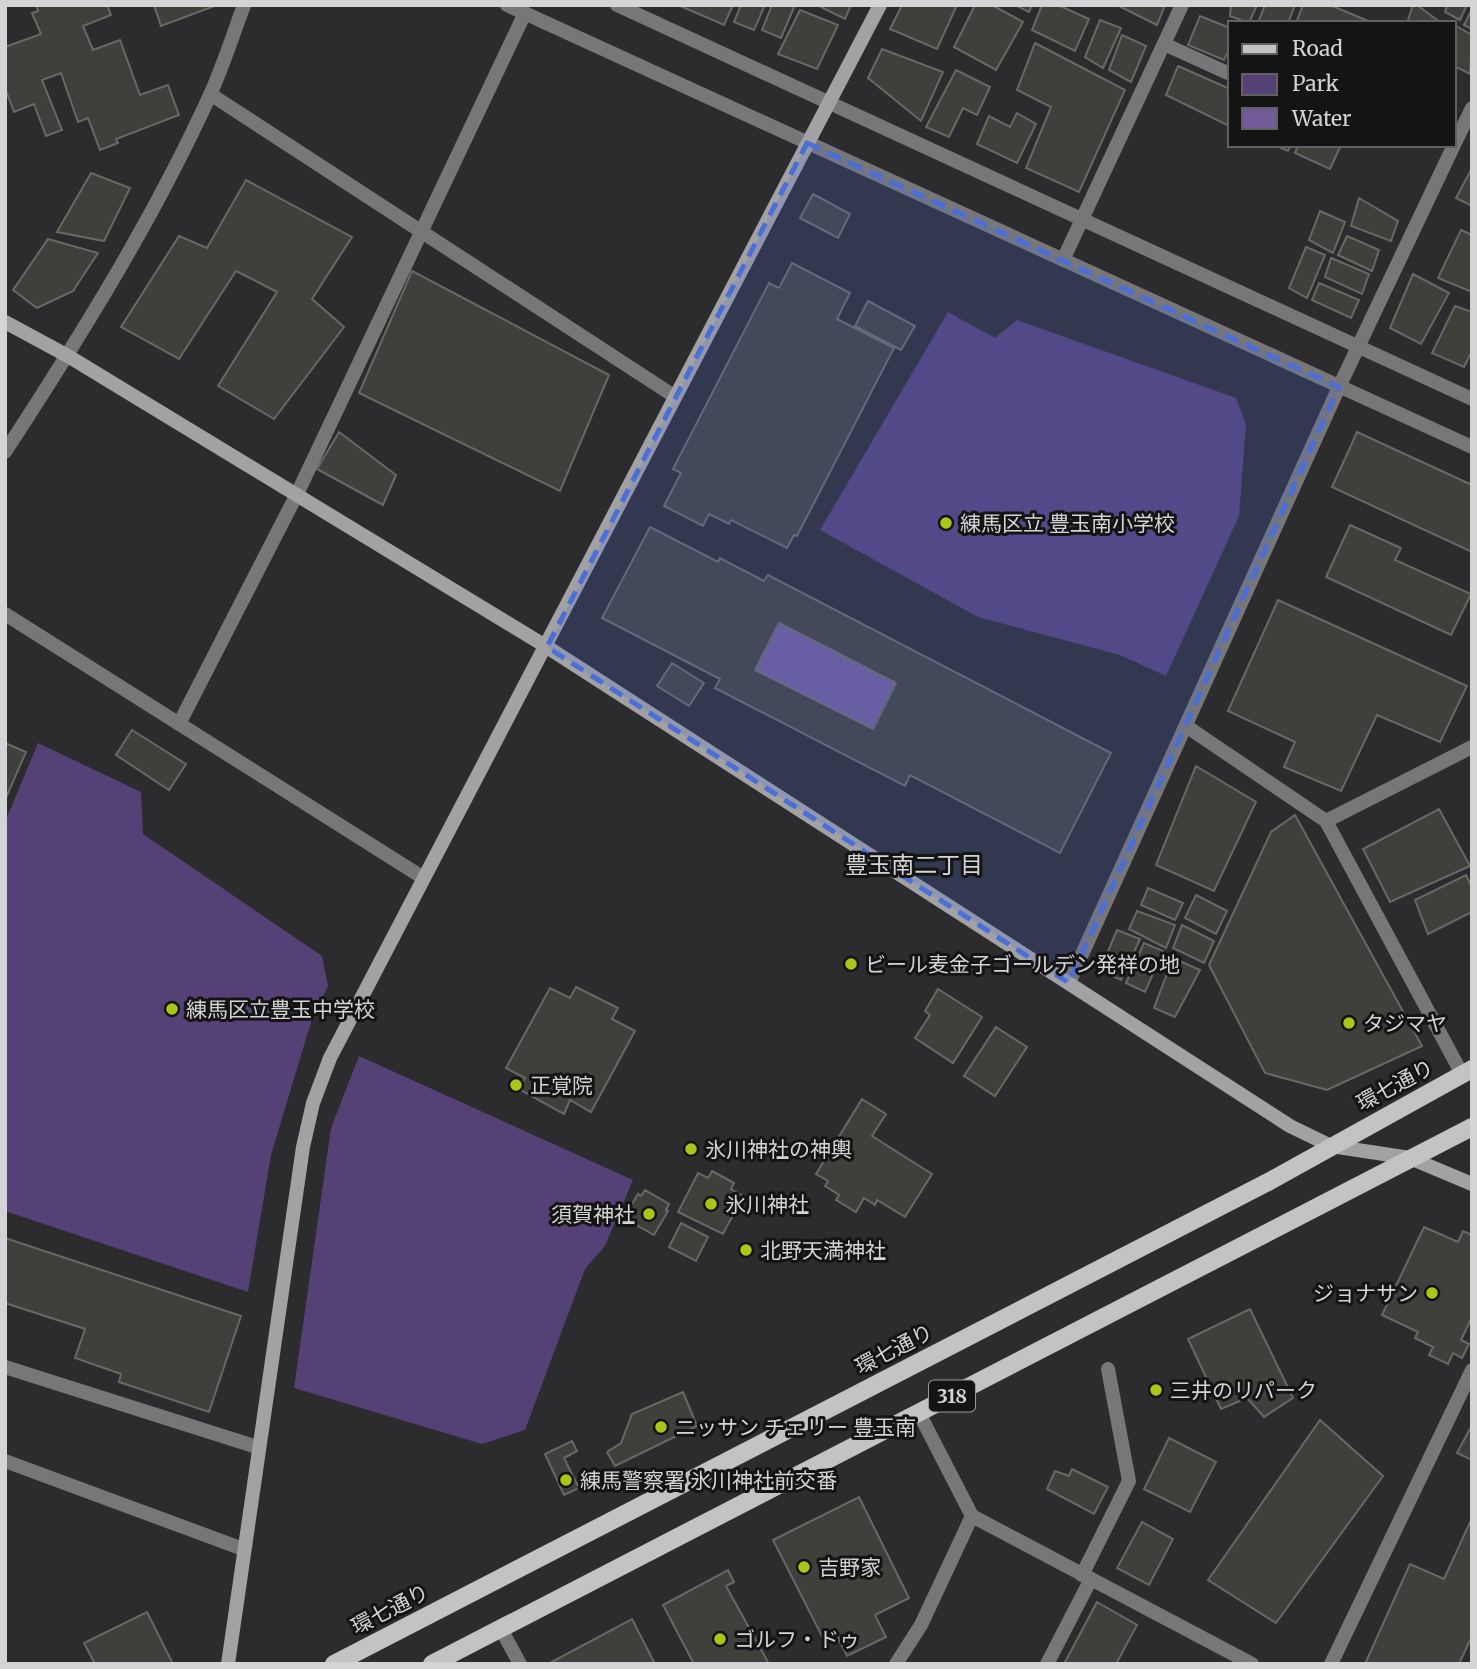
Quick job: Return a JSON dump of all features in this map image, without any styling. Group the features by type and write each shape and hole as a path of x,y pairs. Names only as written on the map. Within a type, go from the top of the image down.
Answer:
{"main road":[{"name":"環七通り","path":"334,1664 1270,1181 1467,1072"},
{"name":"318","path":"432,1664 1472,1127"}],"street":[{"path":"5,452 68,356 139,234 210,94 244,5"},
{"path":"508,5 1472,447"},
{"path":"617,5 1472,399"},
{"path":"228,1664 257,1447 303,1147 313,1103 330,1058 422,877 547,647 674,396 880,5"},
{"path":"1063,260 1182,5"},
{"path":"179,724 298,494 525,13"},
{"path":"1164,44 1228,73"},
{"path":"210,94 674,396"},
{"path":"1456,141 1472,108"},
{"path":"1069,983 1339,387 1453,147"},
{"path":"5,322 68,356 547,647 1290,1126 1331,1146 1410,1158 1472,1184"},
{"path":"5,614 422,877"},
{"path":"1185,726 1326,821 1467,1072"},
{"path":"1326,821 1472,747"},
{"path":"5,1367 257,1447"},
{"path":"1047,1664 1129,1481 1108,1369"},
{"path":"1331,1664 1472,1370"},
{"path":"919,1413 972,1516 1252,1664"},
{"path":"5,1461 243,1549"},
{"path":"896,1664 921,1625 972,1516"},
{"path":"501,1629 520,1664"}],"highlighted area":[{"path":"807,143 1339,387 1069,983 547,647"}],"green space":[{"path":"948,312 995,338 1017,320 1236,398 1246,424 1239,516 1166,676 1120,655 978,617 820,530"},
{"name":"練馬区立豊玉中学校","path":"38,743 141,792 143,834 322,956 328,986 312,1019 271,1155 248,1292 5,1211 5,822"},
{"path":"359,1056 633,1180 605,1246 585,1269 525,1430 482,1444 294,1388 331,1128"}],"water":[{"path":"779,623 896,683 873,729 755,670"}],"building":[{"path":"36,5 107,5 111,15 83,26 93,50 120,40 140,95 168,85 179,115 116,139 118,143 100,150 88,118 78,122 61,73 42,80 62,130 46,136 34,104 14,112 5,88 5,47 41,34 32,13 38,11"},
{"path":"154,5 217,5 161,26"},
{"path":"678,5 733,5 724,25"},
{"path":"741,5 765,5 754,30 734,22"},
{"path":"772,5 795,5 781,38 762,30"},
{"path":"817,5 851,5 845,19"},
{"path":"902,5 957,5 937,49 890,29"},
{"path":"975,5 992,5 1023,22 996,70 954,47"},
{"path":"1015,5 1032,5 1029,12"},
{"path":"1042,5 1058,5 1089,19 1075,51 1032,30"},
{"path":"1117,5 1165,5 1157,25"},
{"path":"1231,5 1257,5 1250,21 1230,16"},
{"path":"1265,5 1295,5 1289,21 1259,21"},
{"path":"1303,5 1330,5 1368,21 1297,21"},
{"path":"1413,5 1417,5 1438,21 1408,21"},
{"path":"1447,5 1467,5 1460,20 1445,12"},
{"path":"1472,9 1472,29 1464,25"},
{"path":"800,10 838,25 817,69 778,54"},
{"path":"1200,16 1228,27 1228,51 1224,60 1188,45"},
{"path":"1100,20 1121,28 1103,68 1085,57"},
{"path":"1456,26 1472,35 1470,74 1456,67"},
{"path":"1122,35 1146,46 1131,82 1109,70"},
{"path":"1035,43 1125,90 1079,192 1026,168 1051,107 1017,90"},
{"path":"882,49 943,72 921,121 868,78"},
{"path":"1178,66 1228,88 1228,126 1166,95"},
{"path":"956,70 990,87 977,115 963,108 949,137 926,127"},
{"path":"1017,113 1036,124 1017,163 977,144 989,116 1010,127"},
{"path":"1297,147 1340,147 1330,169 1295,153"},
{"path":"1472,168 1472,206 1456,198"},
{"path":"91,173 130,188 104,241 57,232"},
{"path":"246,180 352,237 312,299 344,327 274,419 218,386 277,292 236,271 179,359 121,327 179,236 207,248"},
{"path":"813,194 850,214 838,238 800,218"},
{"path":"1359,198 1398,221 1391,241 1351,226"},
{"path":"1320,211 1345,222 1333,253 1309,240"},
{"path":"1461,230 1472,235 1472,292 1438,278"},
{"path":"1347,236 1379,250 1372,271 1338,255"},
{"path":"48,239 98,253 73,291 37,308 13,290"},
{"path":"1306,247 1325,255 1307,298 1289,288"},
{"path":"1331,258 1369,274 1362,294 1325,277"},
{"path":"792,263 850,293 837,319 894,348 797,536 794,535 787,548 731,520 729,524 709,514 703,526 664,506 681,473 673,469 769,283 779,288"},
{"path":"412,271 609,375 560,491 359,393"},
{"path":"1413,274 1449,293 1421,344 1390,328"},
{"path":"1319,283 1359,300 1351,318 1312,300"},
{"path":"868,301 915,326 901,350 855,326"},
{"path":"1455,306 1472,312 1472,351 1464,367 1432,353"},
{"path":"339,432 396,475 383,505 317,469"},
{"path":"1357,432 1472,485 1472,552 1332,487"},
{"path":"1350,525 1401,548 1395,560 1471,594 1451,635 1326,577"},
{"path":"650,527 718,562 720,558 764,581 768,575 1111,753 1060,853 910,775 905,786 715,688 720,679 602,618","holes":["779,623 896,683 873,729 755,670"]},
{"path":"1278,600 1467,686 1440,742 1377,715 1341,791 1284,767 1295,742 1228,711"},
{"path":"672,663 704,683 689,706 657,686"},
{"path":"132,730 186,764 169,790 116,755"},
{"path":"5,743 26,752 5,800"},
{"path":"1196,766 1256,802 1214,891 1156,865"},
{"path":"1439,809 1470,866 1390,902 1363,849"},
{"path":"1295,815 1422,1046 1327,1090 1265,1073 1209,965 1271,832"},
{"path":"1466,875 1472,888 1472,912 1428,934 1415,900"},
{"path":"1148,888 1183,903 1175,920 1141,905"},
{"path":"1196,895 1227,911 1216,934 1185,918"},
{"path":"1137,911 1175,925 1166,948 1129,929"},
{"path":"1182,925 1214,941 1204,963 1173,948"},
{"path":"1117,930 1140,939 1121,980 1100,970"},
{"path":"1144,943 1163,951 1145,992 1126,983"},
{"path":"1173,958 1200,970 1175,1017 1154,1008"},
{"path":"576,987 618,1008 612,1019 635,1031 591,1112 570,1100 564,1114 519,1089 525,1078 506,1068 550,988 570,998"},
{"path":"938,989 982,1017 953,1063 915,1038 930,1015 925,1011"},
{"path":"996,1027 1027,1047 995,1096 964,1076"},
{"path":"862,1099 886,1114 872,1136 932,1174 905,1217 877,1200 875,1205 864,1198 856,1212 836,1200 839,1195 825,1186 828,1181 816,1174"},
{"name":"氷川神社","path":"712,1171 734,1183 731,1189 743,1196 723,1234 678,1212 698,1173 708,1178"},
{"path":"645,1190 669,1204 666,1210 668,1211 654,1235 624,1218 638,1194 641,1196"},
{"path":"681,1223 708,1237 696,1261 669,1247"},
{"path":"1424,1227 1458,1242 1463,1231 1472,1235 1472,1317 1461,1340 1469,1344 1462,1358 1453,1353 1448,1364 1429,1355 1433,1347 1415,1338 1418,1332 1382,1315"},
{"path":"5,1238 241,1316 209,1412 119,1382 121,1374 75,1358 85,1329 5,1303"},
{"path":"1250,1309 1293,1398 1264,1417 1247,1398 1221,1409 1188,1339"},
{"path":"683,1392 697,1426 615,1466 607,1452 621,1443 632,1414"},
{"path":"1320,1420 1383,1476 1276,1623 1208,1580"},
{"path":"1472,1425 1472,1460 1457,1453"},
{"path":"1169,1438 1216,1462 1190,1512 1144,1489"},
{"path":"572,1441 577,1451 564,1458 579,1488 564,1495 545,1454"},
{"path":"1072,1469 1108,1487 1094,1514 1047,1489 1055,1471 1069,1476"},
{"path":"859,1497 909,1598 875,1615 886,1637 847,1656 838,1638 826,1644 773,1540"},
{"path":"1472,1518 1472,1636 1459,1664 1365,1664 1410,1564 1444,1579"},
{"path":"1142,1522 1173,1539 1149,1585 1117,1568"},
{"path":"728,1570 734,1582 726,1586 769,1664 694,1664 663,1605"},
{"path":"1097,1602 1137,1625 1116,1664 1064,1664"},
{"path":"147,1612 173,1664 95,1664 84,1643"},
{"path":"632,1619 655,1664 548,1664"}],"place":[{"name":"練馬区立 豊玉南小学校","path":"946,523"},
{"name":"ビール麦金子ゴールデン発祥の地","path":"851,964"},
{"name":"練馬区立豊玉中学校","path":"172,1009"},
{"name":"タジマヤ","path":"1349,1023"},
{"name":"正覚院","path":"516,1085"},
{"name":"氷川神社の神輿","path":"691,1149"},
{"name":"氷川神社","path":"711,1204"},
{"name":"須賀神社","path":"649,1214"},
{"name":"北野天満神社","path":"746,1250"},
{"name":"ジョナサン","path":"1432,1293"},
{"name":"三井のリパーク","path":"1156,1390"},
{"name":"ニッサン チェリー 豊玉南","path":"661,1427"},
{"name":"練馬警察署 氷川神社前交番","path":"566,1480"},
{"name":"吉野家","path":"804,1567"},
{"name":"ゴルフ・ドゥ","path":"720,1639"}],"district":[{"name":"豊玉南二丁目","path":"914,864"}]}
